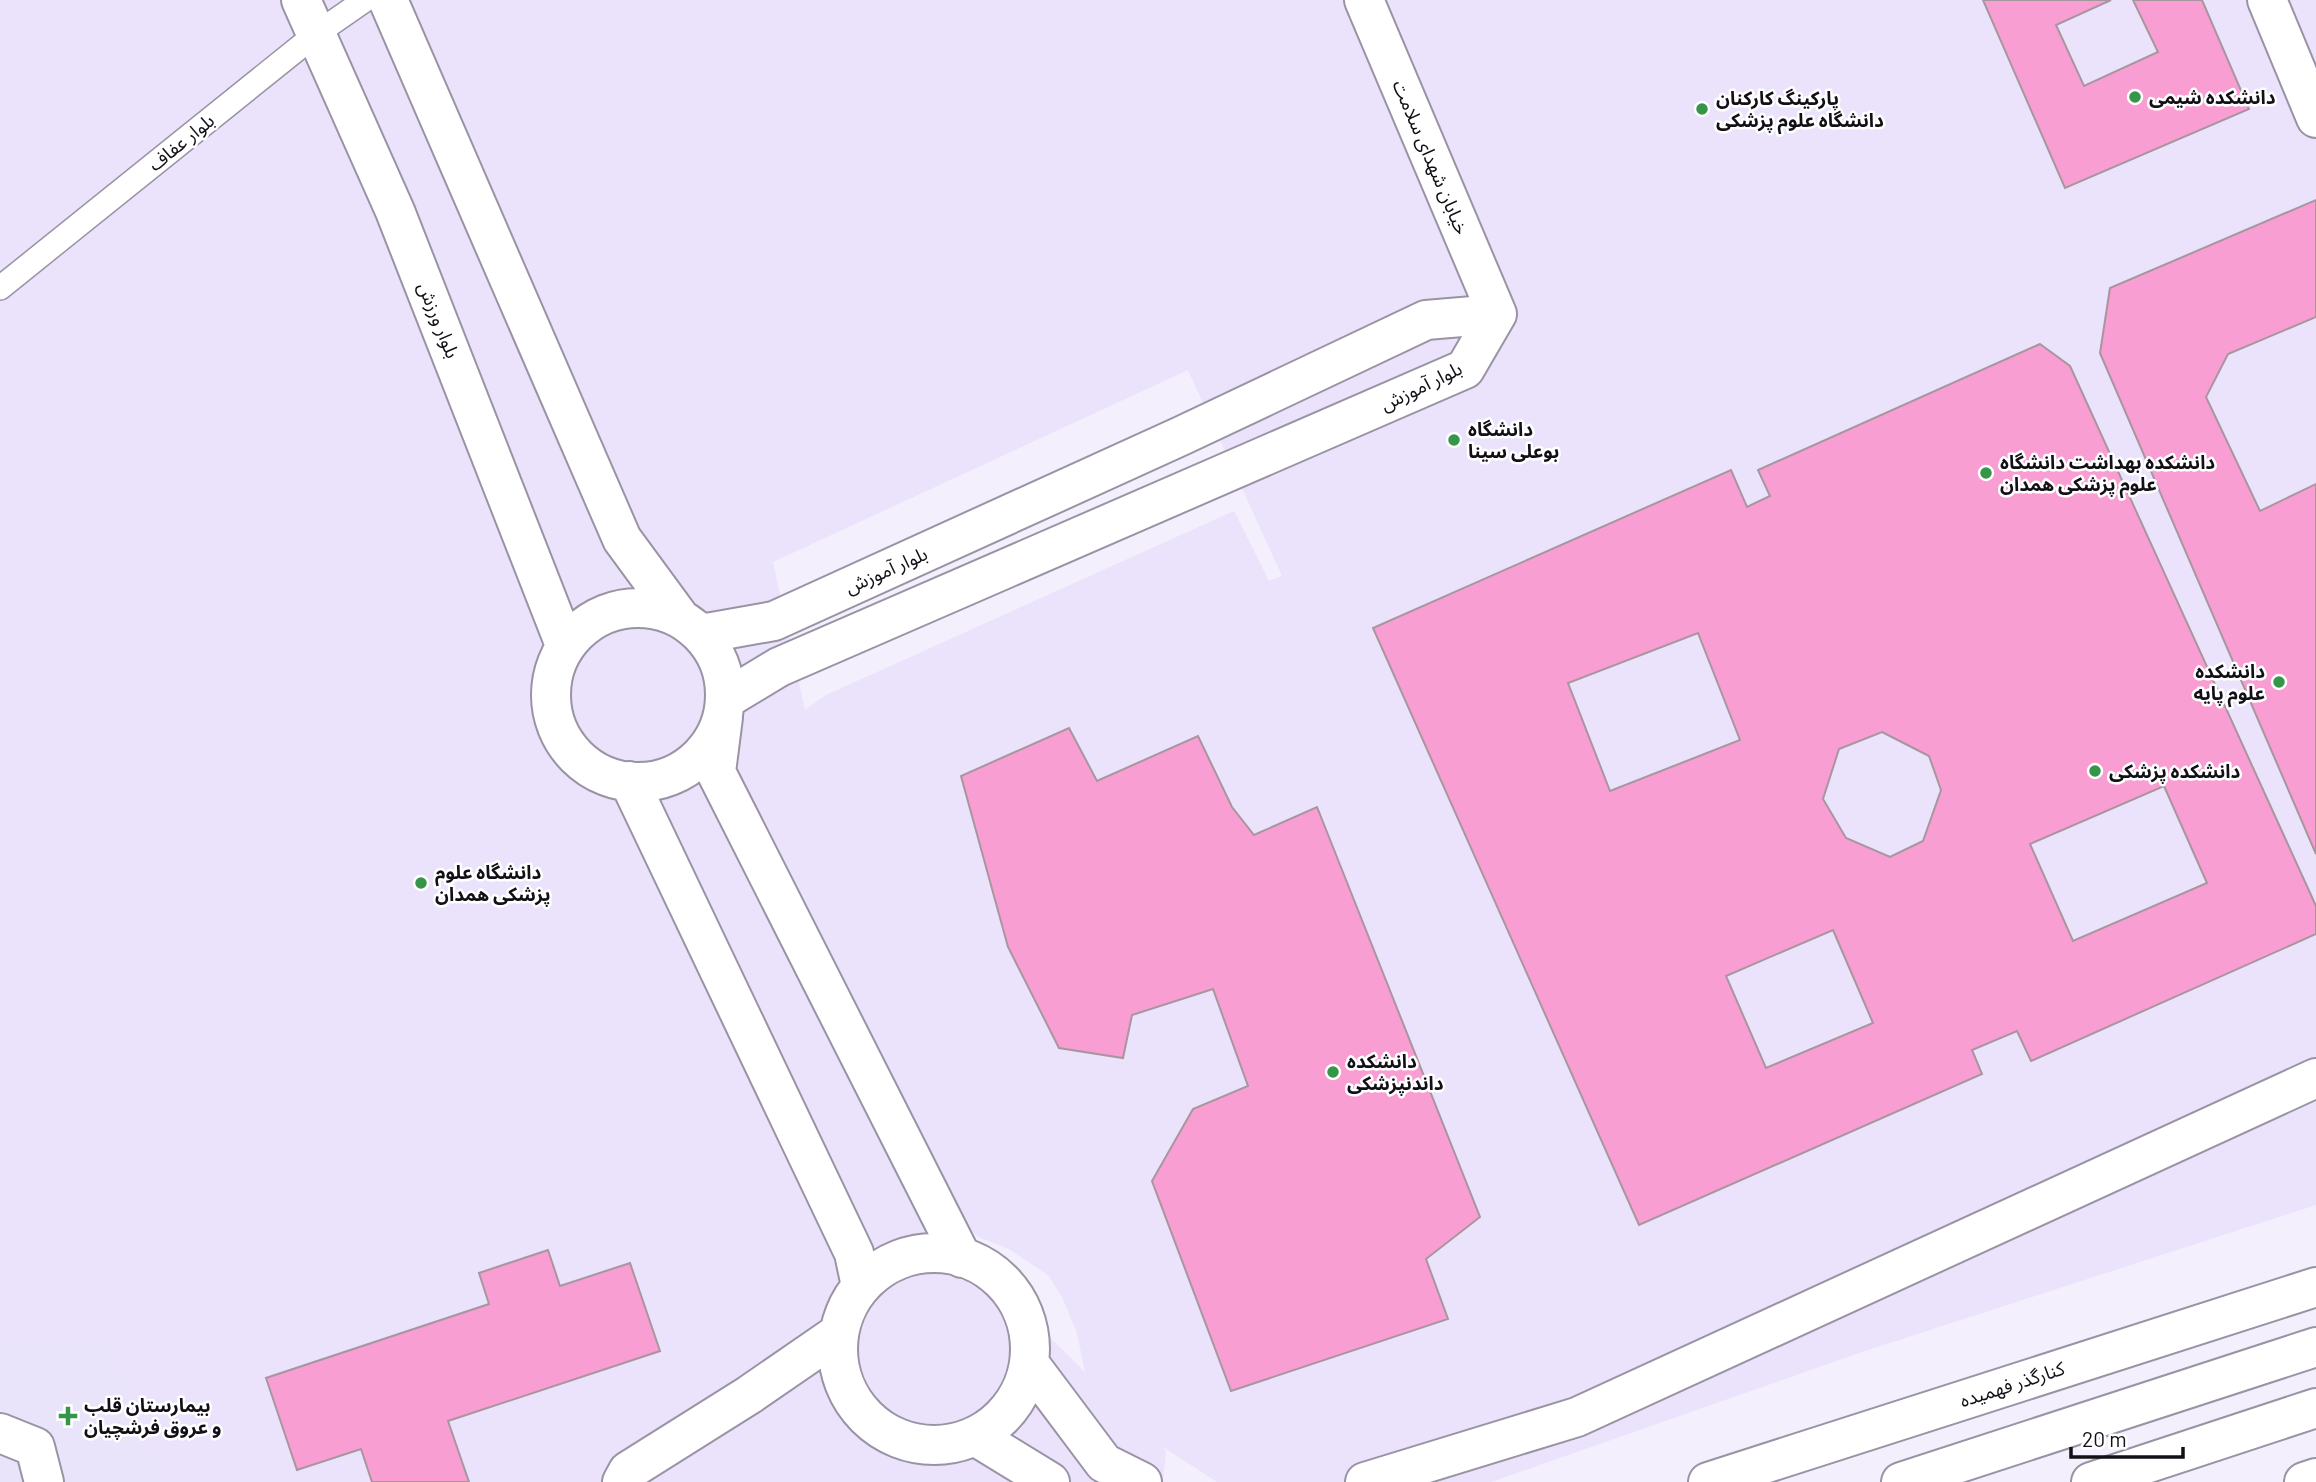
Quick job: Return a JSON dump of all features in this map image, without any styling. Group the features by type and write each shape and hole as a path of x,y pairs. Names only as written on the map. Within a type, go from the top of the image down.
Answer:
{"street":[{"name":"بلوار ورزش","path":"301,0 395,211 565,645"},
{"path":"388,0 622,539 716,655 725,681 716,772 962,1258"},
{"name":"خیابان شهدای سلامت","path":"1364,0 1497,314"},
{"path":"2266,0 2316,118"},
{"name":"بلوار آموزش","path":"690,626 774,621 1181,436 1426,320 1497,314"},
{"name":"بلوار آموزش","path":"724,708 779,667 1465,369 1497,314"},
{"path":"1181,436 1200,484"},
{"path":"690,626 655,609 630,608 605,614 583,626 565,645 553,672 550,703 558,731 575,756 600,774 629,781 654,781 677,773 698,758 713,740 724,708"},
{"path":"629,781 854,1253 861,1286"},
{"path":"1365,1482 1577,1417 2316,1078"},
{"path":"935,1253 962,1258 987,1269 1007,1287 1022,1310 1029,1336 1029,1363 1020,1393 1001,1419 975,1436 946,1444 916,1444 888,1433 864,1416 847,1391 838,1363 839,1333 846,1308 861,1286 882,1268 908,1256 935,1253"},
{"name":"کنارگذر فهمیده","path":"1708,1482 2316,1287"},
{"path":"622,1482 628,1471 749,1395 839,1333"},
{"path":"1901,1482 2316,1347"},
{"path":"1029,1363 1104,1463 1142,1482"},
{"path":"2091,1482 2316,1408"},
{"path":"0,1433 35,1447 44,1482"},
{"path":"975,1436 1050,1482"},
{"path":"2304,1482 2316,1478"}],"lane":[{"name":"بلوار عفاف","path":"0,288 316,34 365,0"}],"shaded area":[{"path":"0,0 2316,0 2316,1205 1862,1352 1491,1482 1217,1482 1163,1447 1166,1451 1163,1482 0,1482","holes":["1188,370 1282,576 1269,581 1234,511 826,695 805,710 773,562","878,1044 937,1176 960,1220 978,1237 1009,1249 1048,1275 1062,1297 1077,1333 1085,1372 912,1203"]},
{"name":"بیمارستان قلب و عروق فرشچیان","path":"112,1348 162,1482 0,1482 0,1349"}],"building":[{"name":"دانشکده شیمی","path":"1983,0 2111,0 2056,25 2084,86 2158,52 2133,0 2202,0 2249,109 2065,188"},
{"name":"دانشکده علوم پایه","path":"2316,200 2316,317 2228,354 2206,397 2260,511 2316,484 2316,854 2100,353 2110,288"},
{"name":"دانشکده پزشکی","path":"2040,344 2070,366 2316,906 2316,934 2031,1061 2017,1031 1972,1050 1982,1074 1639,1225 1373,628 1731,470 1747,507 1770,496 1758,470","holes":["1698,633 1740,740 1610,791 1568,683","1882,732 1929,756 1941,790 1923,841 1890,857 1846,838 1823,799 1839,749","2164,786 2207,883 2073,941 2030,844","1833,930 1873,1023 1766,1068 1726,976"]},
{"name":"دانشکده داندنپزشکی","path":"1069,728 1097,781 1198,736 1232,807 1254,835 1317,807 1480,1217 1426,1259 1448,1319 1231,1391 1152,1181 1193,1109 1248,1086 1213,989 1132,1015 1123,1058 1059,1048 1008,947 961,776"},
{"path":"548,1250 560,1286 630,1263 660,1351 448,1421 469,1482 372,1482 361,1449 297,1470 266,1378 489,1304 479,1273"}],"place":[{"name":"دانشکده شیمی","path":"2135,97"},
{"name":"پارکینگ کارکنان دانشگاه علوم پزشکی","path":"1702,109"},
{"name":"دانشگاه بوعلی سینا","path":"1454,440"},
{"name":"دانشکده بهداشت دانشگاه علوم پزشکی همدان","path":"1986,473"},
{"name":"دانشکده علوم پایه","path":"2279,682"},
{"name":"دانشکده پزشکی","path":"2095,771"},
{"name":"دانشگاه علوم پزشکی همدان","path":"421,883"},
{"name":"دانشکده داندنپزشکی","path":"1333,1072"},
{"name":"بیمارستان قلب و عروق فرشچیان","path":"68,1416"}]}
